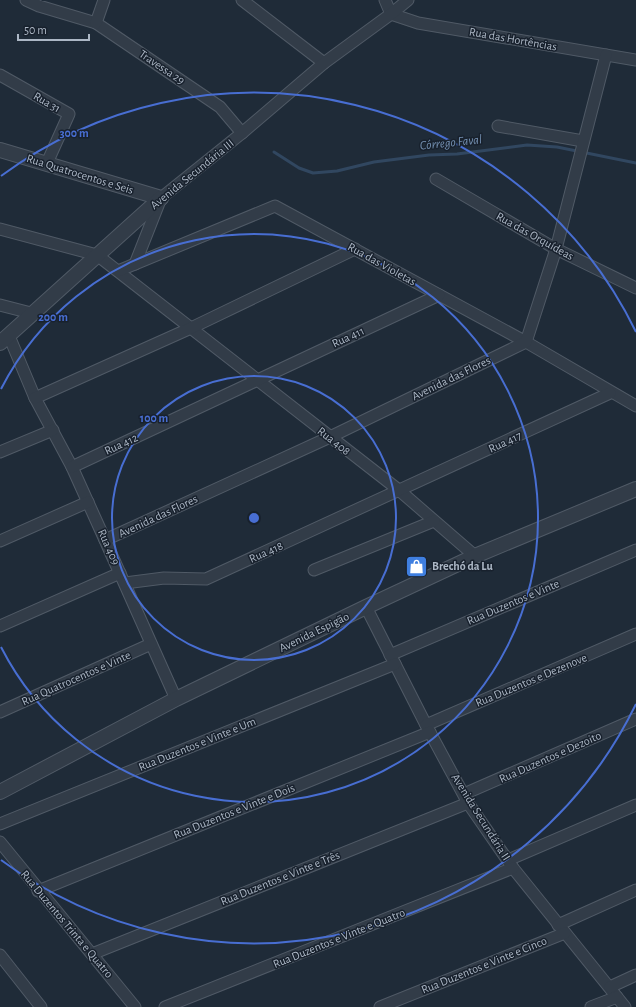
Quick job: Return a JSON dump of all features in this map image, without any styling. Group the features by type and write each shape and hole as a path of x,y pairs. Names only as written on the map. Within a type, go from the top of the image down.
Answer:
{"street":[{"name":"Travessa 29","path":"26,0 39,6 96,23 220,107 242,133"},
{"path":"96,23 104,0"},
{"path":"242,0 324,63"},
{"path":"385,0 391,14"},
{"name":"Avenida Secundária III","path":"4,339 160,198 242,133 324,63 408,0"},
{"name":"Rua das Hortências","path":"391,14 418,23 636,60"},
{"path":"526,342 556,249 606,55"},
{"name":"Rua 31","path":"0,75 69,114 47,163"},
{"path":"498,126 584,141"},
{"name":"Rua Quatrocentos e Seis","path":"0,150 160,198"},
{"name":"Rua das Orquídeas","path":"436,179 556,249 636,288"},
{"path":"135,264 160,198"},
{"name":"Rua das Violetas","path":"118,271 275,206 526,342 610,393 636,406"},
{"path":"0,229 97,255"},
{"path":"36,398 191,328 355,249"},
{"name":"Rua 408","path":"97,255 400,491 475,556"},
{"name":"Rua 411","path":"257,380 439,295"},
{"path":"0,305 31,313"},
{"name":"Rua 409","path":"4,339 72,468 106,540 176,699"},
{"name":"Avenida das Flores","path":"106,540 330,437 526,342"},
{"name":"Rua 412","path":"72,468 257,380"},
{"name":"Rua 417","path":"400,491 610,393"},
{"path":"0,452 53,430"},
{"name":"Avenida Espigão","path":"0,792 176,699 366,607 475,556 636,489"},
{"name":"Rua 418","path":"0,626 122,578 206,580 400,491"},
{"path":"0,541 88,502"},
{"path":"314,570 434,521"},
{"name":"Rua Duzentos e Vinte","path":"393,659 636,550"},
{"name":"Avenida Secundária II","path":"366,607 466,798 510,864 561,929 610,986 625,1007"},
{"name":"Rua Duzentos e Dezenove","path":"428,728 636,634"},
{"name":"Rua Quatrocentos e Vinte","path":"0,712 151,644"},
{"name":"Rua Duzentos e Vinte e Um","path":"0,824 393,659"},
{"name":"Rua Duzentos e Dezoito","path":"466,798 636,719"},
{"name":"Rua Duzentos e Vinte e Dois","path":"38,891 428,728"},
{"name":"Rua Duzentos e Vinte e Três","path":"92,954 466,798"},
{"name":"Rua Duzentos e Vinte e Quatro","path":"165,1007 510,864 636,805"},
{"name":"Rua Duzentos Trinta e Quatro","path":"0,842 38,891 135,1007"},
{"name":"Rua Duzentos e Vinte e Cinco","path":"380,1007 561,929 636,890"},
{"path":"0,955 41,1007"},
{"path":"610,986 636,975"},
{"path":"591,1007 617,997"}],"waterway":[{"name":"Córrego Faval","path":"274,152 299,168 313,173 337,171 374,162 429,155 457,154 527,145 557,147 636,163"}],"place":[{"name":"Brechó da Lu","path":"417,566"}]}
